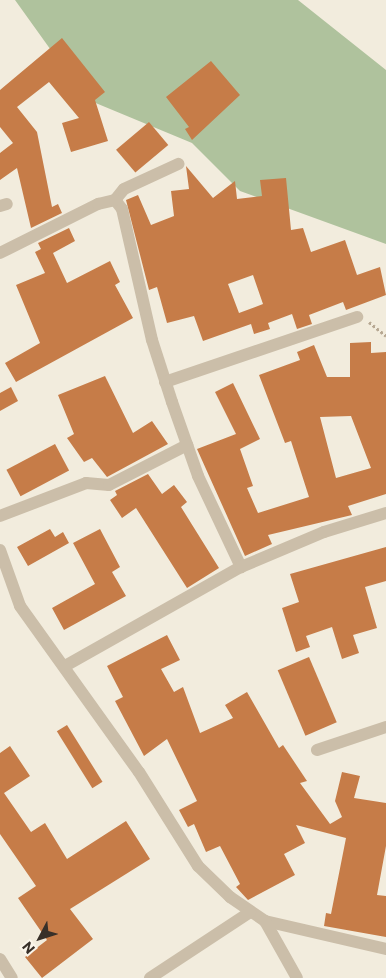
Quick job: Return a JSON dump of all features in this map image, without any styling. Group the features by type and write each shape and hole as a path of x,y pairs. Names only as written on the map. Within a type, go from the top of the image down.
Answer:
{"street":[{"path":"0,254 98,204 115,200 124,189 178,164"},
{"path":"115,200 122,209 165,382 187,445 241,567"},
{"path":"165,382 357,317"},
{"path":"0,516 86,483 109,485 187,445"},
{"path":"65,666 241,567 324,532 386,513"},
{"path":"0,550 20,606 65,666 198,866 250,912 265,921 386,949"},
{"path":"317,750 386,726"},
{"path":"150,978 250,912"},
{"path":"265,921 297,978"},
{"path":"0,960 12,978"}],"path":[{"path":"357,317 386,336"}],"green space":[{"path":"15,0 298,0 386,70 386,244 240,191 192,143 86,99"}],"building":[{"path":"62,38 105,92 95,100 108,141 71,152 62,123 79,118 49,82 17,107 37,132 52,207 58,204 62,213 31,228 17,168 0,180 0,153 13,143 0,127 0,90"},
{"path":"211,61 240,95 192,140 185,129 189,127 166,97"},
{"path":"149,122 168,145 135,173 116,150"},
{"path":"186,166 213,198 235,181 237,199 262,196 260,180 286,178 291,230 303,228 311,252 345,240 357,275 380,267 386,295 346,310 343,302 309,315 312,324 297,329 292,314 268,323 270,329 254,334 251,324 203,341 194,316 167,323 157,287 149,290 126,200 138,195 151,225 174,216 171,191 189,189","holes":["253,275 263,304 239,313 228,284"]},
{"path":"69,228 75,241 53,253 67,283 110,261 120,282 115,285 133,318 16,382 5,363 40,343 16,285 45,273 35,252 41,249 38,243"},
{"path":"371,342 371,353 386,352 386,494 348,506 352,515 268,535 272,544 245,556 197,449 236,434 215,392 233,383 260,439 240,449 253,486 247,488 258,513 309,497 291,441 285,443 259,375 300,360 297,352 314,345 327,377 350,377 350,343","holes":["351,416 371,468 336,478 320,417"]},
{"path":"105,376 133,433 152,421 168,444 107,477 92,458 84,462 67,438 74,434 58,395"},
{"path":"11,387 18,401 0,411 0,393"},
{"path":"55,444 69,470 21,496 6,470"},
{"path":"148,474 162,494 174,485 187,502 181,507 219,568 187,588 136,508 122,518 110,500 117,495 115,491"},
{"path":"50,529 55,537 63,532 69,543 28,566 17,547"},
{"path":"100,529 120,567 112,572 126,596 64,630 52,608 95,584 73,543"},
{"path":"386,547 386,581 365,587 377,628 353,635 359,653 342,659 332,627 306,636 310,647 296,652 282,608 299,602 290,574"},
{"path":"167,635 180,660 161,669 174,692 183,687 200,733 233,718 225,705 247,692 279,748 283,745 307,781 300,783 330,824 342,817 335,801 342,772 360,776 354,798 386,803 386,846 377,895 386,896 386,937 324,926 326,913 331,914 346,838 296,825 305,843 284,854 295,875 248,900 236,887 240,884 220,846 206,852 194,824 188,827 179,810 197,801 167,739 144,756 115,701 123,697 107,666"},
{"path":"309,657 337,722 305,736 278,670"},
{"path":"67,725 103,782 92,788 57,731"},
{"path":"10,746 30,776 4,793 31,832 45,823 67,859 126,821 150,859 70,909 93,939 42,978 25,957 47,940 18,898 36,886 0,834 0,753"}]}
